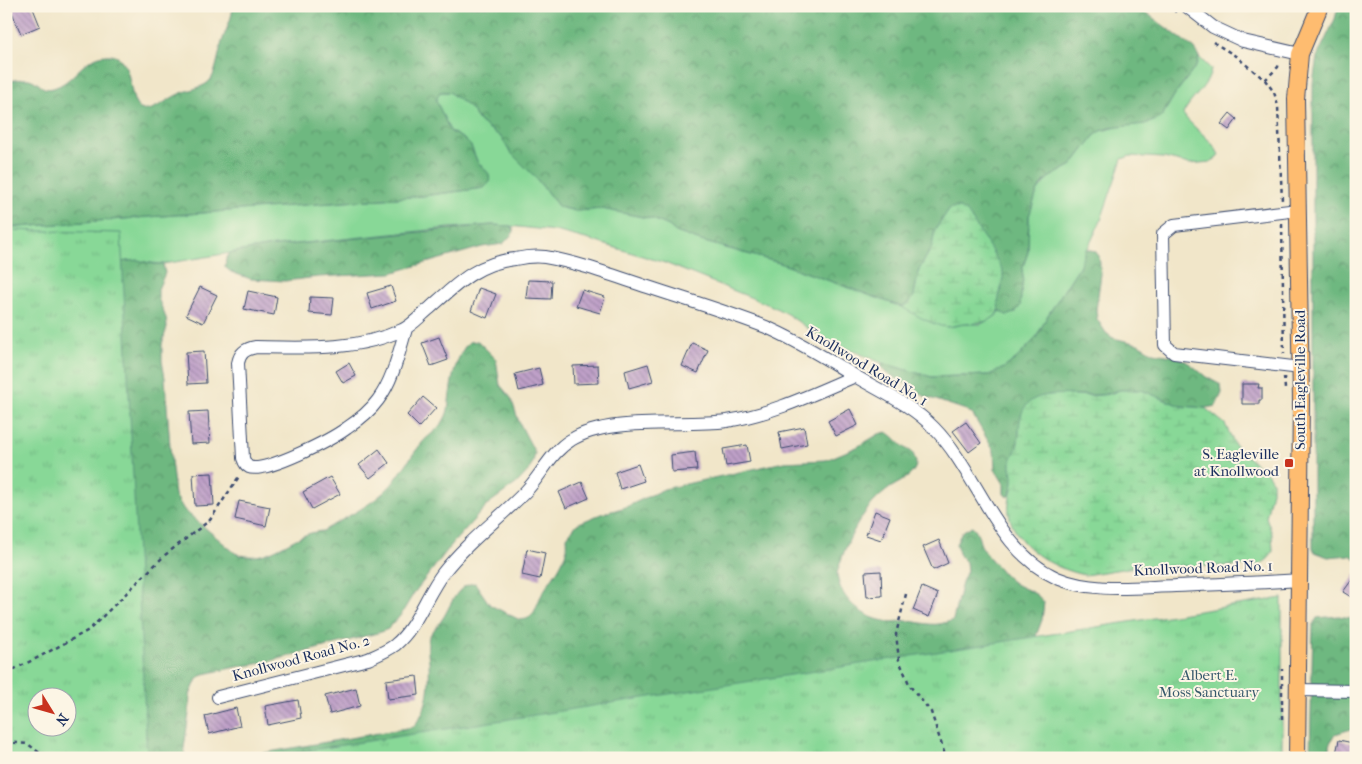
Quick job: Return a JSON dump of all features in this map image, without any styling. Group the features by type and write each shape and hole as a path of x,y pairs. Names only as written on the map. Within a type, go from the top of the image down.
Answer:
{"main road":[{"name":"South Eagleville Road","path":"1297,758 1301,368 1290,211 1300,54 1320,6"}],"street":[{"path":"1181,9 1243,41 1300,54"},
{"path":"1290,211 1174,225 1164,234 1165,345 1174,353 1301,368"},
{"name":"Knollwood Road No. 1","path":"247,466 243,458 238,364 239,356 248,348 306,348 353,344 382,338 406,329 473,272 505,260 542,257 578,265 768,328 793,340 905,405 933,427 946,441 1014,546 1034,565 1060,579 1079,584 1120,588 1300,580"},
{"path":"247,466 253,468 273,464 294,456 332,438 363,416 385,390 406,329"},
{"name":"Knollwood Road No. 2","path":"218,697 368,659 384,652 406,633 441,576 456,557 523,495 557,451 579,435 624,425 695,423 725,421 746,417 788,405 855,376"},
{"path":"1298,690 1356,691"}],"path":[{"path":"1168,6 1181,9"},
{"path":"1206,36 1221,48 1234,55 1265,80 1274,92 1278,106 1290,211 1284,366 1285,392"},
{"path":"1265,80 1278,67 1283,51"},
{"path":"6,673 39,658 89,630 165,555 210,520 247,466"},
{"path":"906,594 896,634 899,660 910,686 932,712 946,758"},
{"path":"6,742 28,744 46,758"}],"green space":[{"path":"233,6 1137,6 1195,49 1199,57 1197,65 1175,94 1162,116 1145,124 1110,128 1101,131 1094,136 1072,165 1048,178 1041,185 1029,216 1028,252 1022,269 1020,306 1015,313 1007,315 999,311 997,303 1002,287 950,208 935,230 932,247 919,270 914,296 909,303 902,307 780,263 701,241 676,232 669,226 653,219 602,209 576,211 559,207 535,177 510,152 501,137 480,122 470,108 449,92 440,92 436,100 450,131 471,146 477,161 489,174 490,182 484,188 422,196 6,228 6,81 29,79 44,88 51,89 63,84 94,58 111,55 119,58 124,64 134,100 138,107 143,110 151,109 181,93 205,85 211,79 215,71"},
{"path":"1356,6 1356,559 1350,555 1328,557 1315,552 1313,548 1313,83 1317,57 1335,19 1338,7"},
{"path":"1199,57 1211,69 1210,75 1183,114 1212,144 1219,155 1210,162 1189,164 1164,158 1130,156 1122,159 1101,220 1079,267 1048,315 1036,338 1017,358 1004,368 989,375 931,377 882,363 822,338 772,306 665,263 555,231 510,226 492,225 449,228 266,247 163,264 129,261 6,274 6,228 422,196 484,188 489,174 477,161 471,146 450,131 435,100 440,92 449,92 470,108 480,122 501,137 510,152 535,177 559,207 576,211 602,209 653,219 669,226 676,232 780,263 902,307 940,325 948,327 964,324 981,324 996,316 999,311 1007,315 1023,278 1022,269 1028,252 1029,216 1037,192 1048,178 1072,165 1094,136 1101,131 1162,116 1175,94 1197,65"},
{"path":"950,208 959,208 967,212 993,253 1003,273 998,301 999,311 988,321 950,327 941,326 902,307 909,303 914,296 919,270 932,247 935,230"},
{"path":"492,225 510,226 514,232 503,244 482,247 391,273 318,277 285,281 251,279 231,272 225,267 226,259 230,253 266,247"},
{"path":"6,230 121,233 147,758 6,758"},
{"path":"1086,249 1095,251 1099,256 1101,274 1096,310 1097,319 1106,333 1113,338 1138,344 1153,353 1179,357 1206,377 1221,385 1222,393 1216,406 1205,408 1180,406 1141,390 1120,390 1102,395 1048,395 1020,421 1018,446 1011,461 1011,470 1014,478 1010,495 1007,497 1004,494 1004,484 995,469 994,451 973,415 966,410 924,396 910,385 887,373 881,366 882,363 932,377 989,375 1004,368 1017,358 1036,338 1048,315 1079,267"},
{"path":"138,260 163,264 165,273 158,289 158,298 166,318 167,327 162,344 162,361 175,495 184,510 235,553 247,556 258,556 301,537 323,531 377,498 396,479 421,444 444,420 448,410 456,366 461,353 469,342 478,341 496,359 500,385 511,398 519,422 535,453 533,462 529,470 517,483 488,504 453,543 414,593 400,616 388,629 263,663 204,674 197,679 190,695 184,748 185,758 6,758 6,274"},
{"path":"1120,390 1141,390 1180,406 1205,408 1225,424 1236,447 1268,474 1272,481 1272,491 1266,517 1272,534 1273,551 1268,559 1261,564 1252,566 1140,566 1085,575 1061,568 1049,562 1027,546 1012,526 1009,514 1013,478 1011,461 1017,446 1023,410 1031,401 1046,395 1094,396"},
{"path":"887,432 912,452 916,466 908,477 886,491 869,507 850,538 837,573 838,582 842,590 853,605 868,616 888,622 905,621 935,624 953,620 962,582 967,571 966,562 960,556 956,544 962,532 972,526 976,530 985,552 1005,575 1018,586 1033,592 1044,602 1042,620 990,758 235,758 413,727 422,713 427,696 429,637 459,591 463,587 475,583 490,605 520,620 527,619 534,612 540,598 558,569 565,553 567,537 577,524 601,514 626,507 664,489 784,462 826,460 857,447 879,434"},
{"name":"Albert E. Moss Sanctuary","path":"1282,598 1282,758 260,758"},
{"path":"1339,616 1356,619 1356,731 1351,729 1335,734 1329,745 1330,758 1310,758 1313,625 1317,618"}],"building":[{"path":"19,6 32,6 40,26 21,34 11,10"},
{"path":"1230,113 1237,119 1229,130 1221,124"},
{"path":"528,280 552,281 551,299 526,298"},
{"path":"391,286 396,301 372,309 367,293"},
{"path":"200,287 217,295 203,323 186,315"},
{"path":"479,288 496,294 487,318 471,311"},
{"path":"582,290 605,297 600,313 576,306"},
{"path":"248,291 277,297 274,315 244,309"},
{"path":"310,297 334,298 332,315 309,313"},
{"path":"439,337 448,360 431,366 422,343"},
{"path":"692,343 708,350 698,373 682,366"},
{"path":"204,351 206,383 188,384 186,352"},
{"path":"349,363 356,376 343,383 336,371"},
{"path":"648,364 653,381 629,388 625,371"},
{"path":"598,365 599,383 574,384 573,366"},
{"path":"539,368 543,385 519,391 515,374"},
{"path":"1242,384 1259,384 1258,388 1262,388 1262,400 1259,400 1259,404 1242,404"},
{"path":"423,397 436,408 419,427 407,415"},
{"path":"850,409 858,425 836,436 828,421"},
{"path":"208,411 210,443 191,444 189,412"},
{"path":"966,422 981,443 969,452 953,431"},
{"path":"804,427 807,444 782,449 779,432"},
{"path":"747,445 750,462 726,466 723,449"},
{"path":"379,449 389,463 370,478 359,465"},
{"path":"695,452 697,470 672,472 671,455"},
{"path":"638,464 644,481 620,489 615,472"},
{"path":"212,473 214,505 195,506 193,474"},
{"path":"330,477 340,494 312,509 303,492"},
{"path":"582,482 589,498 566,508 559,492"},
{"path":"239,501 270,507 266,526 235,519"},
{"path":"875,511 890,517 881,540 866,535"},
{"path":"939,540 948,563 933,570 923,547"},
{"path":"527,549 545,553 540,579 522,575"},
{"path":"881,571 882,596 867,597 865,572"},
{"path":"1356,574 1356,600 1343,592"},
{"path":"922,587 938,594 929,617 913,610"},
{"path":"417,676 419,695 388,699 386,680"},
{"path":"356,688 360,706 330,714 325,696"},
{"path":"298,700 301,718 268,725 265,706"},
{"path":"236,708 240,726 209,734 205,716"},
{"path":"1339,740 1353,743 1350,758 1335,758"}],"place":[{"name":"S. Eagleville at Knollwood","path":"1289,463"}]}
